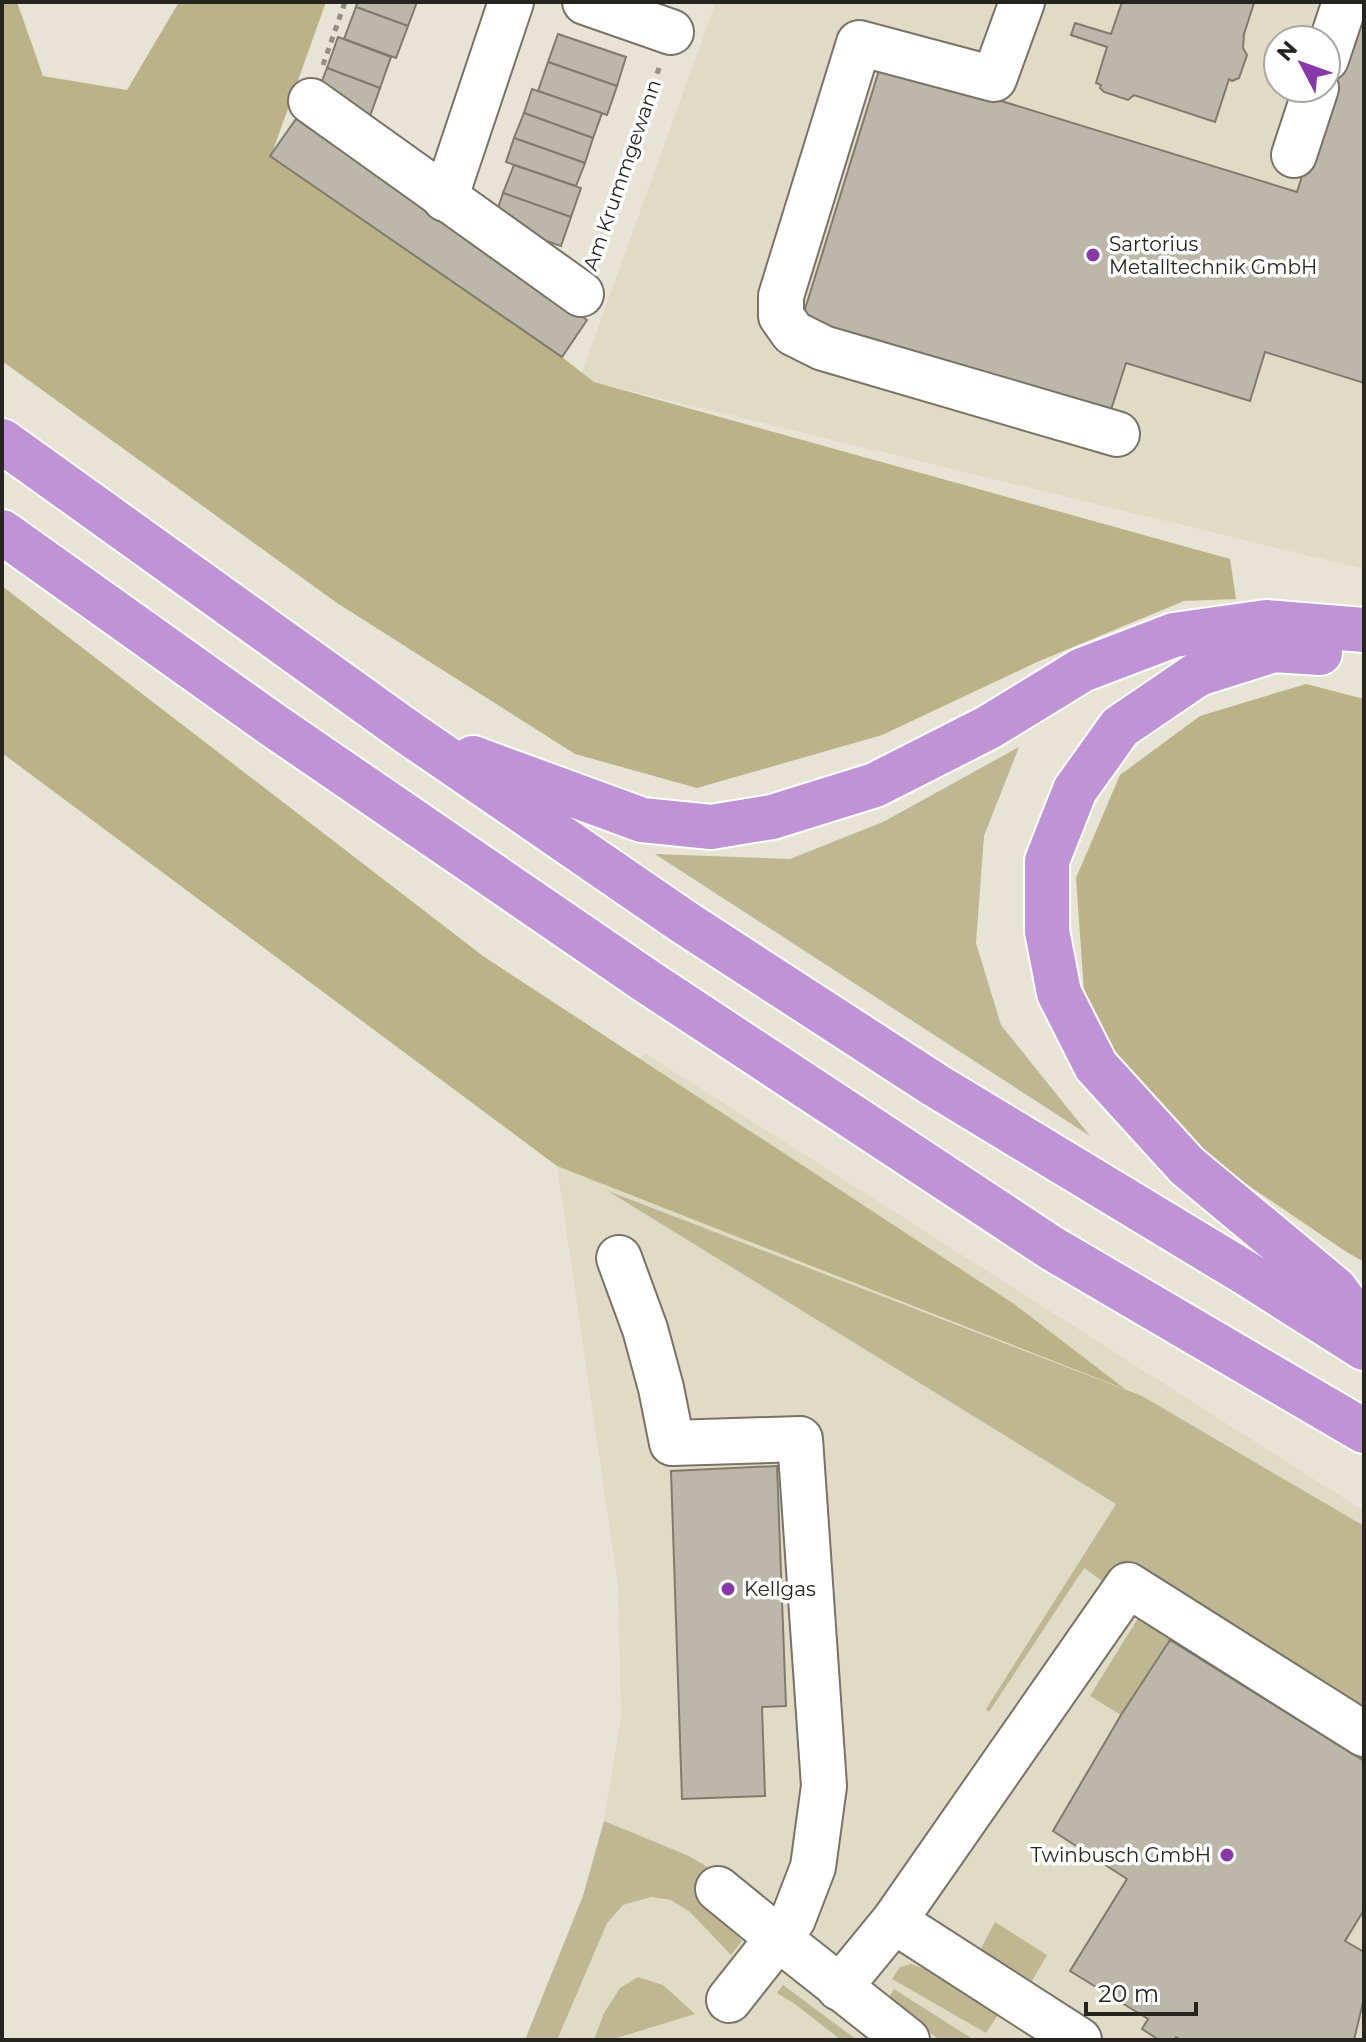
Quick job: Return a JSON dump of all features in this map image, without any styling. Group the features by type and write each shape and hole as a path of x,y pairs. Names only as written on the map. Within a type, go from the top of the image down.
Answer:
{"highway":[{"path":"2,441 409,733 684,922 935,1085 1364,1348"},
{"path":"2,532 273,725 648,982 1053,1249 1364,1431"},
{"path":"409,733 642,820 711,827 772,817 875,785 989,727 1082,670 1174,635 1266,622 1364,630"},
{"path":"1364,656 1274,650 1198,674 1120,727 1075,790 1047,861 1047,931 1059,993 1096,1066 1187,1166 1335,1289 1364,1329"}],"street":[{"path":"445,199 511,2"},
{"path":"585,2 671,32"},
{"path":"1022,2 994,79 859,43 781,296 781,316 793,333 823,348 1117,434"},
{"path":"1338,24 1345,2"},
{"name":"Am Krummgewann","path":"311,101 581,294"},
{"path":"1294,155 1311,104"},
{"path":"619,1258 645,1329 672,1443 800,1439 824,1786 813,1867 793,1919 729,2000"},
{"path":"839,1988 894,1921 1128,1585 1364,1734"},
{"path":"718,1889 907,2040"},
{"path":"894,1921 1079,2040"}],"path":[{"path":"311,101 345,2"},
{"name":"Am Krummgewann","path":"581,294 671,32"}],"shaded area":[{"path":"2,2 17,2 43,76 127,90 179,2 326,2 271,156 594,382 1230,559 1236,599 1184,601 1037,662 882,735 697,788 575,754 337,603 2,361"},
{"path":"716,2 1364,2 1364,569 594,382 582,372"},
{"path":"2,586 483,956 1014,1304 1125,1389 557,1166 2,753"},
{"path":"1306,684 1364,699 1364,1262 1189,1145 1109,1057 1084,991 1076,878 1120,775 1200,716"},
{"path":"1019,747 984,836 976,943 1001,1025 1090,1136 655,854 790,859 883,822"},
{"path":"645,1053 1364,1511 1364,2040 525,2040 583,1896 604,1821 621,1716 618,1586 557,1166"},
{"path":"608,1191 1142,1396 1364,1526 1364,1761 1170,1641 1121,1715 1090,1696 1143,1610 1084,1568 989,1712 986,1709 1116,1504"},
{"path":"604,1821 689,1856 724,1877 703,1899 742,1941 731,1955 690,1912 671,1900 651,1897 623,1905 607,1923 557,2040 525,2040 583,1896"},
{"path":"995,1922 1047,1955 1029,1986 978,1954"},
{"path":"911,1964 954,1979 1003,2007 986,2033 892,1979 900,1967"},
{"path":"638,1977 663,1985 695,2014 610,2040 594,2040 604,2013 620,1988"},
{"path":"783,1985 857,2040 841,2040 777,1993"},
{"path":"894,1989 974,2040 940,2040 887,2001"}],"building":[{"path":"357,2 417,2 408,26 356,7"},
{"path":"1122,2 1254,3 1244,34 1243,48 1247,55 1239,78 1229,79 1215,122 1134,95 1128,100 1104,92 1101,85 1096,83 1107,47 1071,35 1075,23 1111,34"},
{"name":"Sartorius Metalltechnik GmbH","path":"1356,2 1364,2 1364,383 1265,352 1250,401 1126,363 1108,419 963,368 802,319 881,64 1297,192 1324,104 1342,104 1342,47"},
{"path":"356,7 408,26 396,58 344,39"},
{"path":"558,34 626,57 617,86 548,62"},
{"path":"338,37 391,57 380,88 327,68"},
{"path":"548,62 617,86 607,115 538,91"},
{"path":"327,68 380,88 369,119 315,99"},
{"path":"532,89 602,113 593,138 524,113"},
{"path":"524,113 593,138 585,163 514,138"},
{"path":"296,119 587,320 562,357 270,156"},
{"path":"514,138 585,163 576,186 506,162"},
{"path":"514,165 581,188 571,217 503,193"},
{"path":"503,193 571,217 561,246 493,223"},
{"name":"Kellgas","path":"777,1466 786,1706 762,1707 765,1796 682,1799 671,1471"},
{"name":"Twinbusch GmbH","path":"1170,1640 1364,1761 1364,1910 1345,1941 1364,1952 1364,1998 1354,2040 1181,2040 1176,2037 1174,2040 1159,2040 1142,2029 1148,2019 1070,1971 1127,1879 1053,1831 1121,1715"}],"place":[{"name":"Sartorius Metalltechnik GmbH","path":"1093,255"},
{"name":"Kellgas","path":"728,1589"},
{"name":"Twinbusch GmbH","path":"1227,1855"}]}
